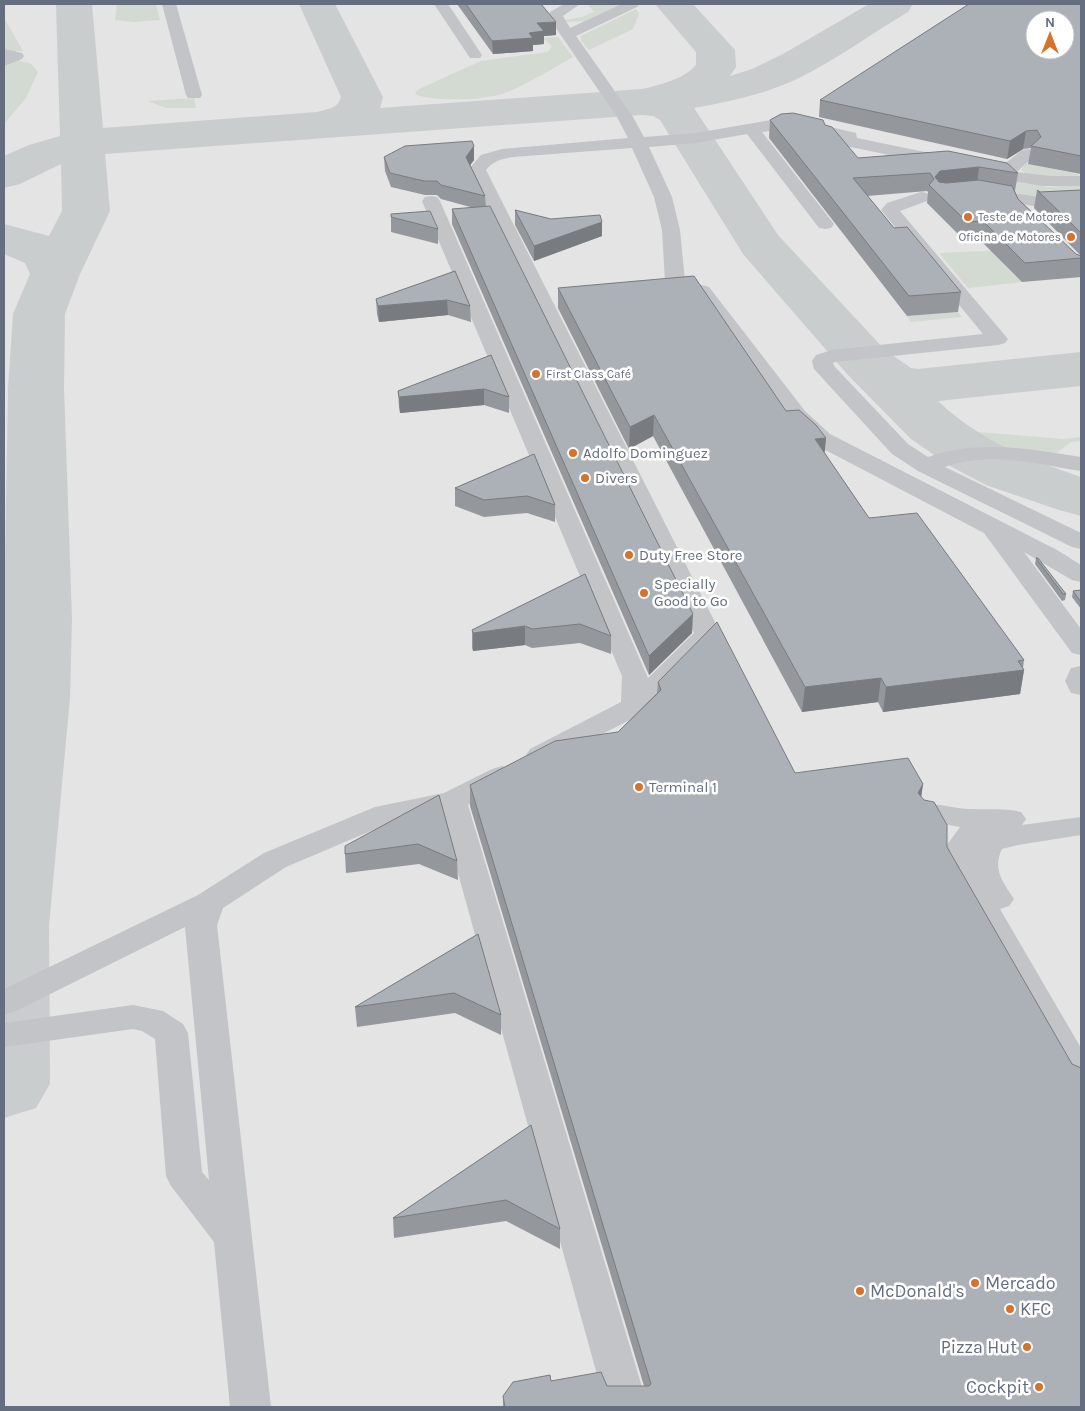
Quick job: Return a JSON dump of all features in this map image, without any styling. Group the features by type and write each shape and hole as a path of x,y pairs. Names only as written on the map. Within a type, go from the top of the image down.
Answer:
{"lane":[{"path":"168,4 194,95"},
{"path":"441,4 475,55"},
{"path":"573,4 555,15 625,116 663,197 671,230 667,281 692,284 701,290 797,416 822,439 1048,555 1081,575"},
{"path":"568,34 632,4"},
{"path":"4,53 17,56 4,62"},
{"path":"761,128 825,224"},
{"path":"4,1003 209,902 284,856 385,814 452,801 635,706 708,634 548,291 476,170 481,162 491,156 512,152 696,138 761,128 846,139 959,164"},
{"path":"1003,174 1028,154"},
{"path":"986,170 1039,182 1081,181"},
{"path":"969,193 984,193 1046,203 1081,200"},
{"path":"921,197 893,207 890,210 998,339 832,356 823,359 825,368 900,449 926,466 1081,542"},
{"path":"1022,199 1019,204 1020,207 1030,218"},
{"path":"431,201 635,676 635,706"},
{"path":"926,466 946,458 980,452 1081,464"},
{"path":"993,528 1081,647"},
{"path":"1048,555 1081,592"},
{"path":"1081,674 1079,681 1081,687"},
{"path":"452,801 627,1407"},
{"path":"1081,809 1011,820 973,831 959,849 960,868 1081,1076"},
{"path":"931,813 978,819 1011,820"},
{"path":"1081,826 1017,835 991,842 981,857 981,871 1081,1040"},
{"path":"209,902 201,925 250,1407"},
{"path":"4,1035 134,1017 151,1020 171,1033 184,1176 233,1238"}],"shaded area":[{"path":"4,4 1081,4 1081,1407 4,1407"},
{"path":"117,4 156,4 160,20 134,22 115,20"},
{"path":"588,4 620,4 584,21 567,22 565,20 582,17 594,12"},
{"path":"636,9 639,14 633,29 589,50 581,41 581,36"},
{"path":"4,18 23,51 16,51 20,61 30,63 38,72 26,98 4,124"},
{"path":"558,37 573,57 513,90 485,97 461,99 437,99 415,93 419,89 481,61 548,52 552,46 543,38"},
{"path":"194,98 196,108 166,108 148,101"},
{"path":"1026,163 1081,175 1066,178 1025,173 1021,170"},
{"path":"1001,178 1047,187 1081,185 1081,195 1046,198 1017,193"},
{"path":"1007,250 1002,262 1022,282 968,288 939,253"},
{"path":"958,312 962,317 911,322 907,316"},
{"path":"977,432 1063,439 1081,437 1081,441 1071,442 1055,454 999,448"}],"building":[{"path":"466,4 541,4 556,22 537,23 544,31 529,33 533,38 492,41"},
{"path":"969,4 1081,4 1081,156 1031,146 1041,137 1037,130 1026,131 1010,141 820,100"},
{"path":"793,113 823,120 825,125 832,127 858,158 948,151 1007,163 1018,173 979,167 940,171 935,177 939,182 946,183 979,180 1012,186 1018,199 1081,258 1025,263 983,221 967,222 929,185 934,179 930,173 853,178 894,228 907,227 961,292 909,296 770,120 781,114"},
{"path":"472,141 474,146 466,157 485,196 441,185 437,181 424,181 390,173 384,157 405,146"},
{"path":"1037,190 1040,192 1081,190 1081,233"},
{"path":"490,206 693,614 649,656 452,209"},
{"path":"515,210 551,219 600,215 602,222 534,246"},
{"path":"430,211 438,229 391,217 391,214"},
{"path":"455,271 470,306 447,300 378,306 376,299"},
{"path":"694,276 786,411 799,410 816,425 826,438 815,439 869,518 917,513 1024,660 1018,661 1024,670 886,687 881,678 805,687 654,415 630,427 558,288"},
{"path":"491,355 509,397 484,389 399,397 398,391"},
{"path":"534,454 555,505 527,496 484,500 455,488"},
{"path":"1036,558 1038,558 1066,594 1063,594"},
{"path":"585,574 611,636 580,624 532,629 525,626 473,633 472,630"},
{"path":"1081,590 1081,602 1073,591"},
{"name":"Terminal 1","path":"717,622 795,773 908,758 923,784 918,793 924,800 934,802 947,825 947,847 1072,1064 1081,1068 1081,1407 505,1407 503,1396 513,1382 550,1375 551,1381 601,1372 607,1386 649,1386 651,1384 470,785 555,741 618,732 661,690 658,682"},
{"path":"439,795 457,861 418,844 345,854 345,846"},
{"path":"478,934 501,1015 454,993 355,1007"},
{"path":"531,1125 560,1229 506,1200 393,1218"}],"taxiway":[{"path":"74,4 82,145"},
{"path":"317,4 362,97 359,108 348,117 317,125"},
{"path":"655,99 676,93 704,81 716,67 715,50 673,4"},
{"path":"642,102 714,92 766,77 826,47 895,4"},
{"path":"317,125 642,102"},
{"path":"642,102 665,106 676,112 760,244 866,362"},
{"path":"82,145 115,139 317,125"},
{"path":"4,174 44,155 82,145"},
{"path":"55,274 86,211 82,145"},
{"path":"4,239 29,245 42,253 52,265 55,274"},
{"path":"4,1084 7,926 34,698 38,619 36,388 39,314 55,274"},
{"path":"866,362 892,380 918,386 1081,369"},
{"path":"866,362 932,427 971,453 1007,472 1081,497"}],"place":[{"name":"Teste de Motores","path":"968,217"},
{"name":"Oficina de Motores","path":"1071,237"},
{"name":"First Class Café","path":"536,374"},
{"name":"Adolfo Dominguez","path":"573,453"},
{"name":"Divers","path":"585,478"},
{"name":"Duty Free Store","path":"629,555"},
{"name":"Specially Good to Go","path":"644,593"},
{"name":"Terminal 1","path":"639,787"},
{"name":"Mercado","path":"975,1283"},
{"name":"McDonald's","path":"860,1291"},
{"name":"KFC","path":"1010,1309"},
{"name":"Pizza Hut","path":"1027,1347"},
{"name":"Cockpit","path":"1039,1387"}]}
